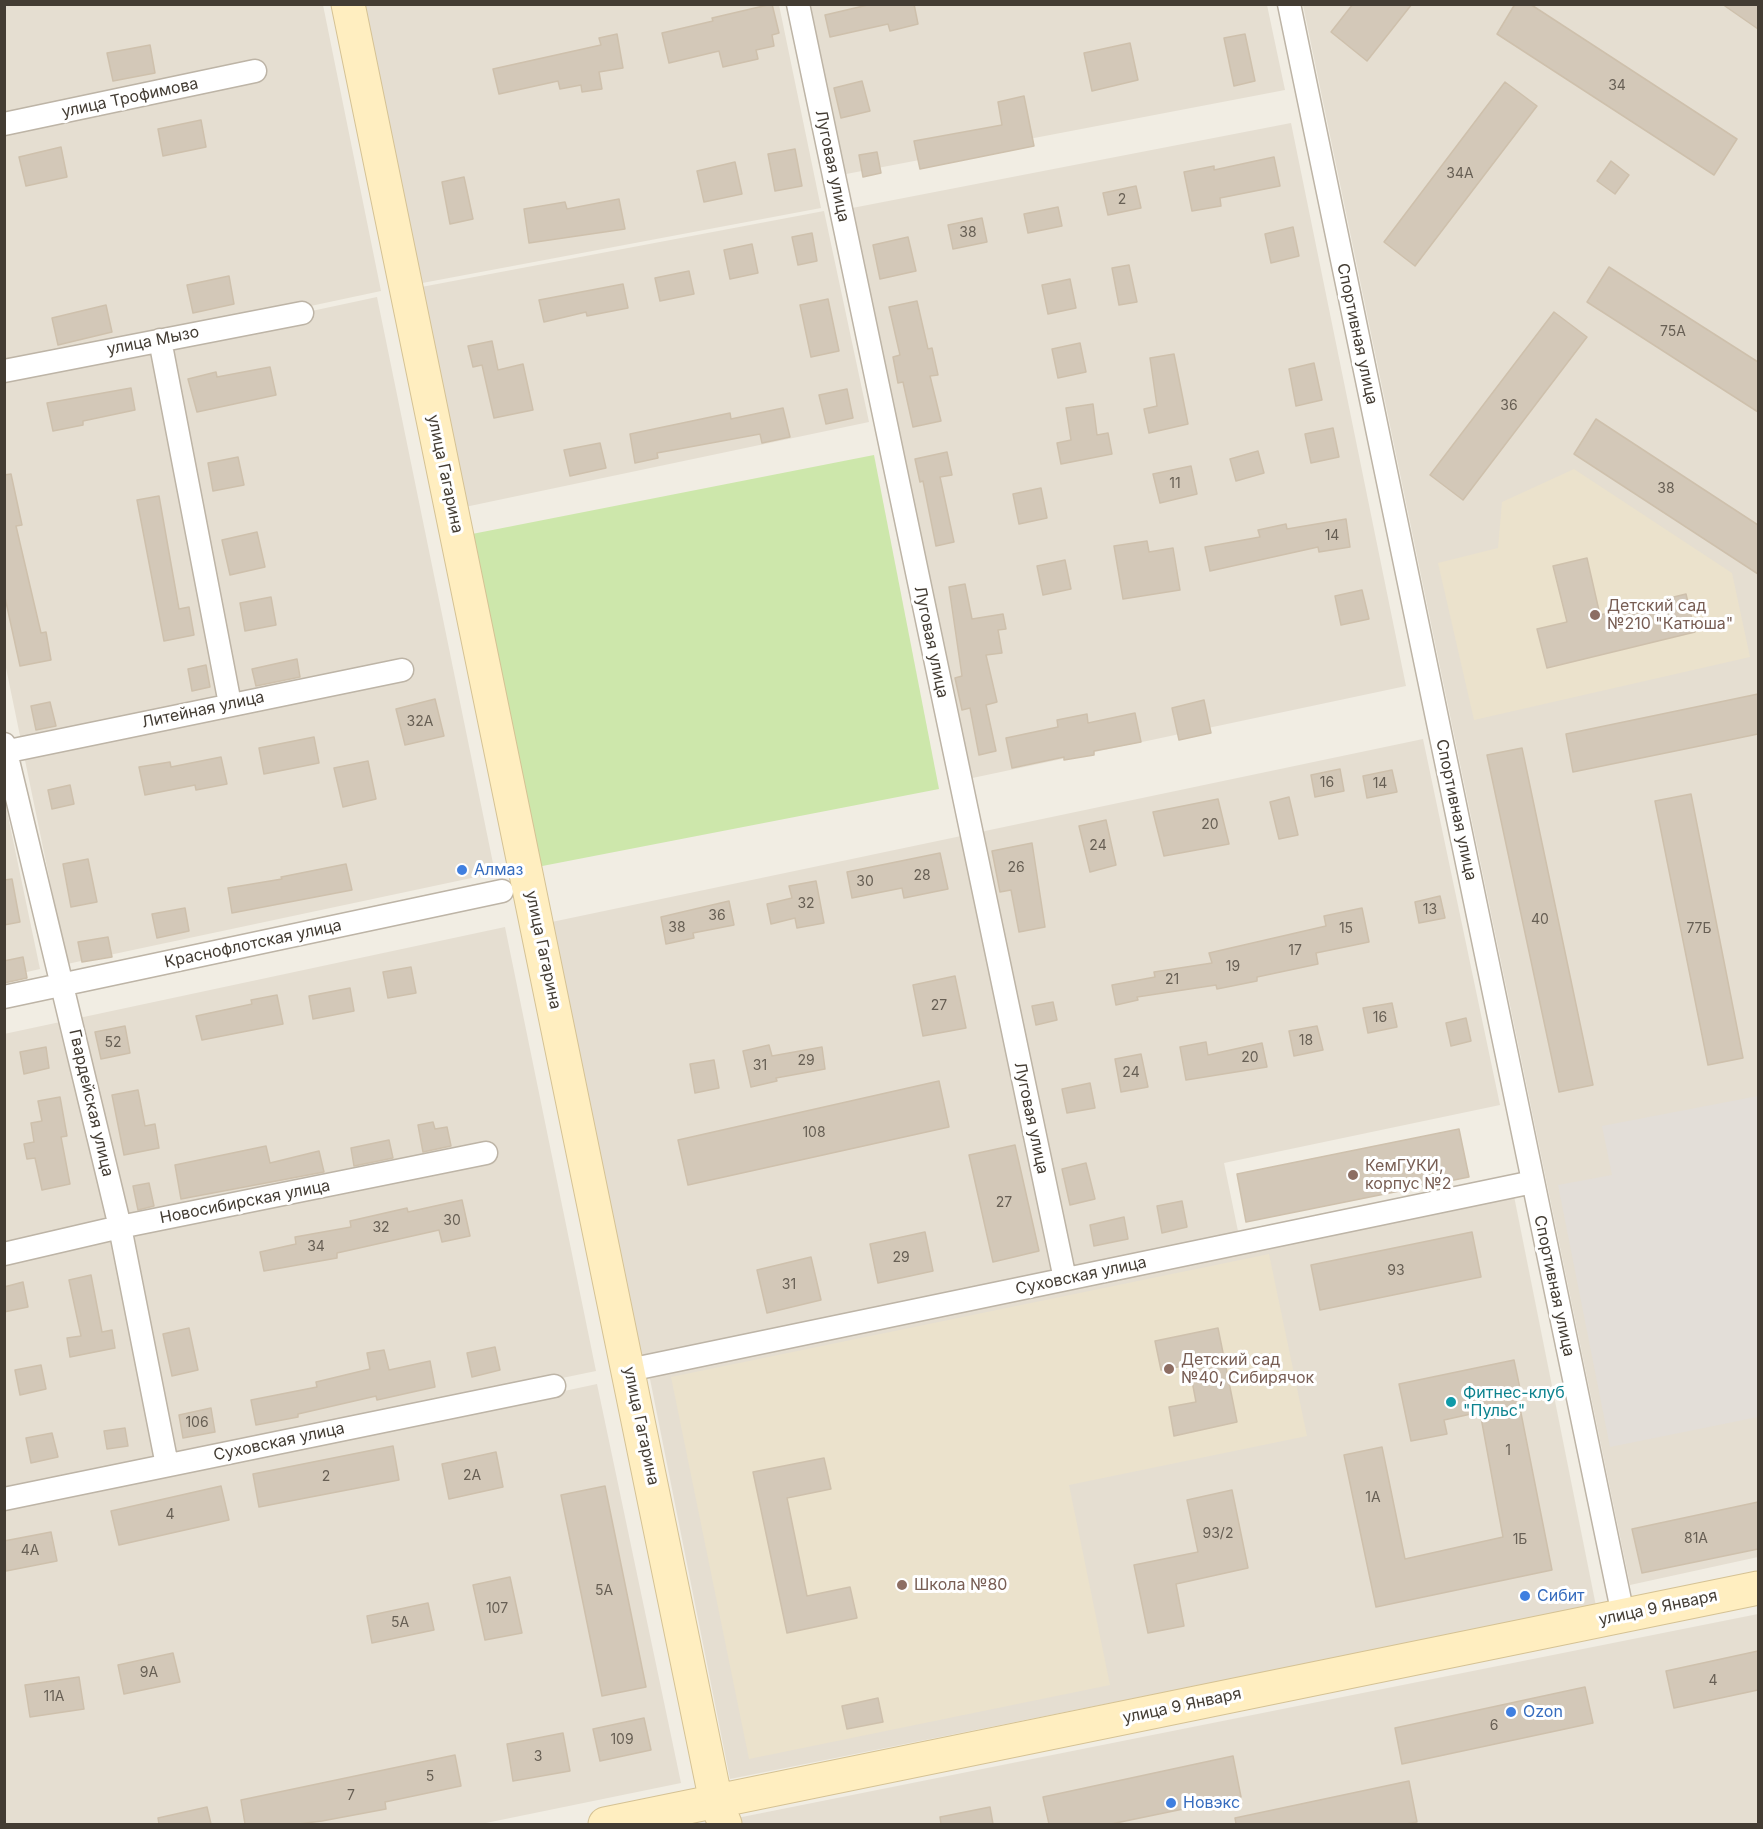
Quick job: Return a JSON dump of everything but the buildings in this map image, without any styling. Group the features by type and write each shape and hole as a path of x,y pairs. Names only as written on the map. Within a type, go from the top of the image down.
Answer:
{"street":[{"name":"улица Гагарина","path":"348,4 721,1813"},
{"name":"Луговая улица","path":"798,4 1065,1279"},
{"name":"Спортивная улица","path":"1288,4 1623,1615"},
{"name":"улица Трофимова","path":"4,124 255,71"},
{"name":"улица Мызо","path":"4,371 302,313"},
{"path":"160,340 230,704"},
{"name":"Литейная улица","path":"5,749 402,670"},
{"name":"Гвардейская улица","path":"5,749 64,984 120,1227 166,1465"},
{"name":"Краснофлотская улица","path":"4,997 502,891"},
{"name":"Новосибирская улица","path":"4,1254 120,1227 486,1153"},
{"name":"Суховская улица","path":"629,1370 1533,1182"},
{"name":"Суховская улица","path":"4,1499 554,1386"},
{"name":"улица 9 Января","path":"605,1824 721,1813 1623,1615 1758,1588"}],"shaded area":[{"path":"4,5 323,5 381,291 5,371"},
{"path":"362,5 779,5 821,208 417,284"},
{"path":"806,5 1267,5 1285,90 841,175"},
{"path":"1303,5 1758,5 1758,1557 1630,1585"},
{"path":"1291,123 1406,686 963,780 847,209"},
{"path":"824,211 869,422 465,507 416,288"},
{"path":"377,297 495,873 67,964 5,663 4,377"},
{"name":"Детский сад №210 \"Катюша\"","path":"1574,469 1732,573 1750,657 1474,720 1438,563 1498,548 1502,502"},
{"path":"1423,739 1500,1105 1224,1163 1239,1236 638,1362 547,923"},
{"path":"4,797 40,969 5,977 4,977"},
{"path":"505,927 596,1371 5,1493 4,1034"},
{"path":"1758,1096 1758,1417 1610,1447 1558,1185 1612,1175 1602,1126"},
{"path":"1514,1196 1596,1606 730,1779 648,1369"},
{"name":"Школа №80","path":"1269,1254 1307,1436 1069,1485 1110,1685 749,1759 671,1377"},
{"path":"597,1384 681,1783 481,1824 5,1824 4,1511"},
{"path":"1758,1614 1758,1824 738,1824 737,1818"}],"green space":[{"path":"874,455 939,789 532,868 467,535"}],"place":[{"name":"Детский сад №210 \"Катюша\"","path":"1595,615"},
{"name":"Алмаз","path":"462,870"},
{"name":"КемГУКИ, корпус №2","path":"1353,1175"},
{"name":"Детский сад №40, Сибирячок","path":"1169,1369"},
{"name":"Фитнес-клуб \"Пульс\"","path":"1451,1402"},
{"name":"Школа №80","path":"902,1585"},
{"name":"Сибит","path":"1525,1596"},
{"name":"Ozon","path":"1511,1712"},
{"name":"Новэкс","path":"1171,1803"}]}
